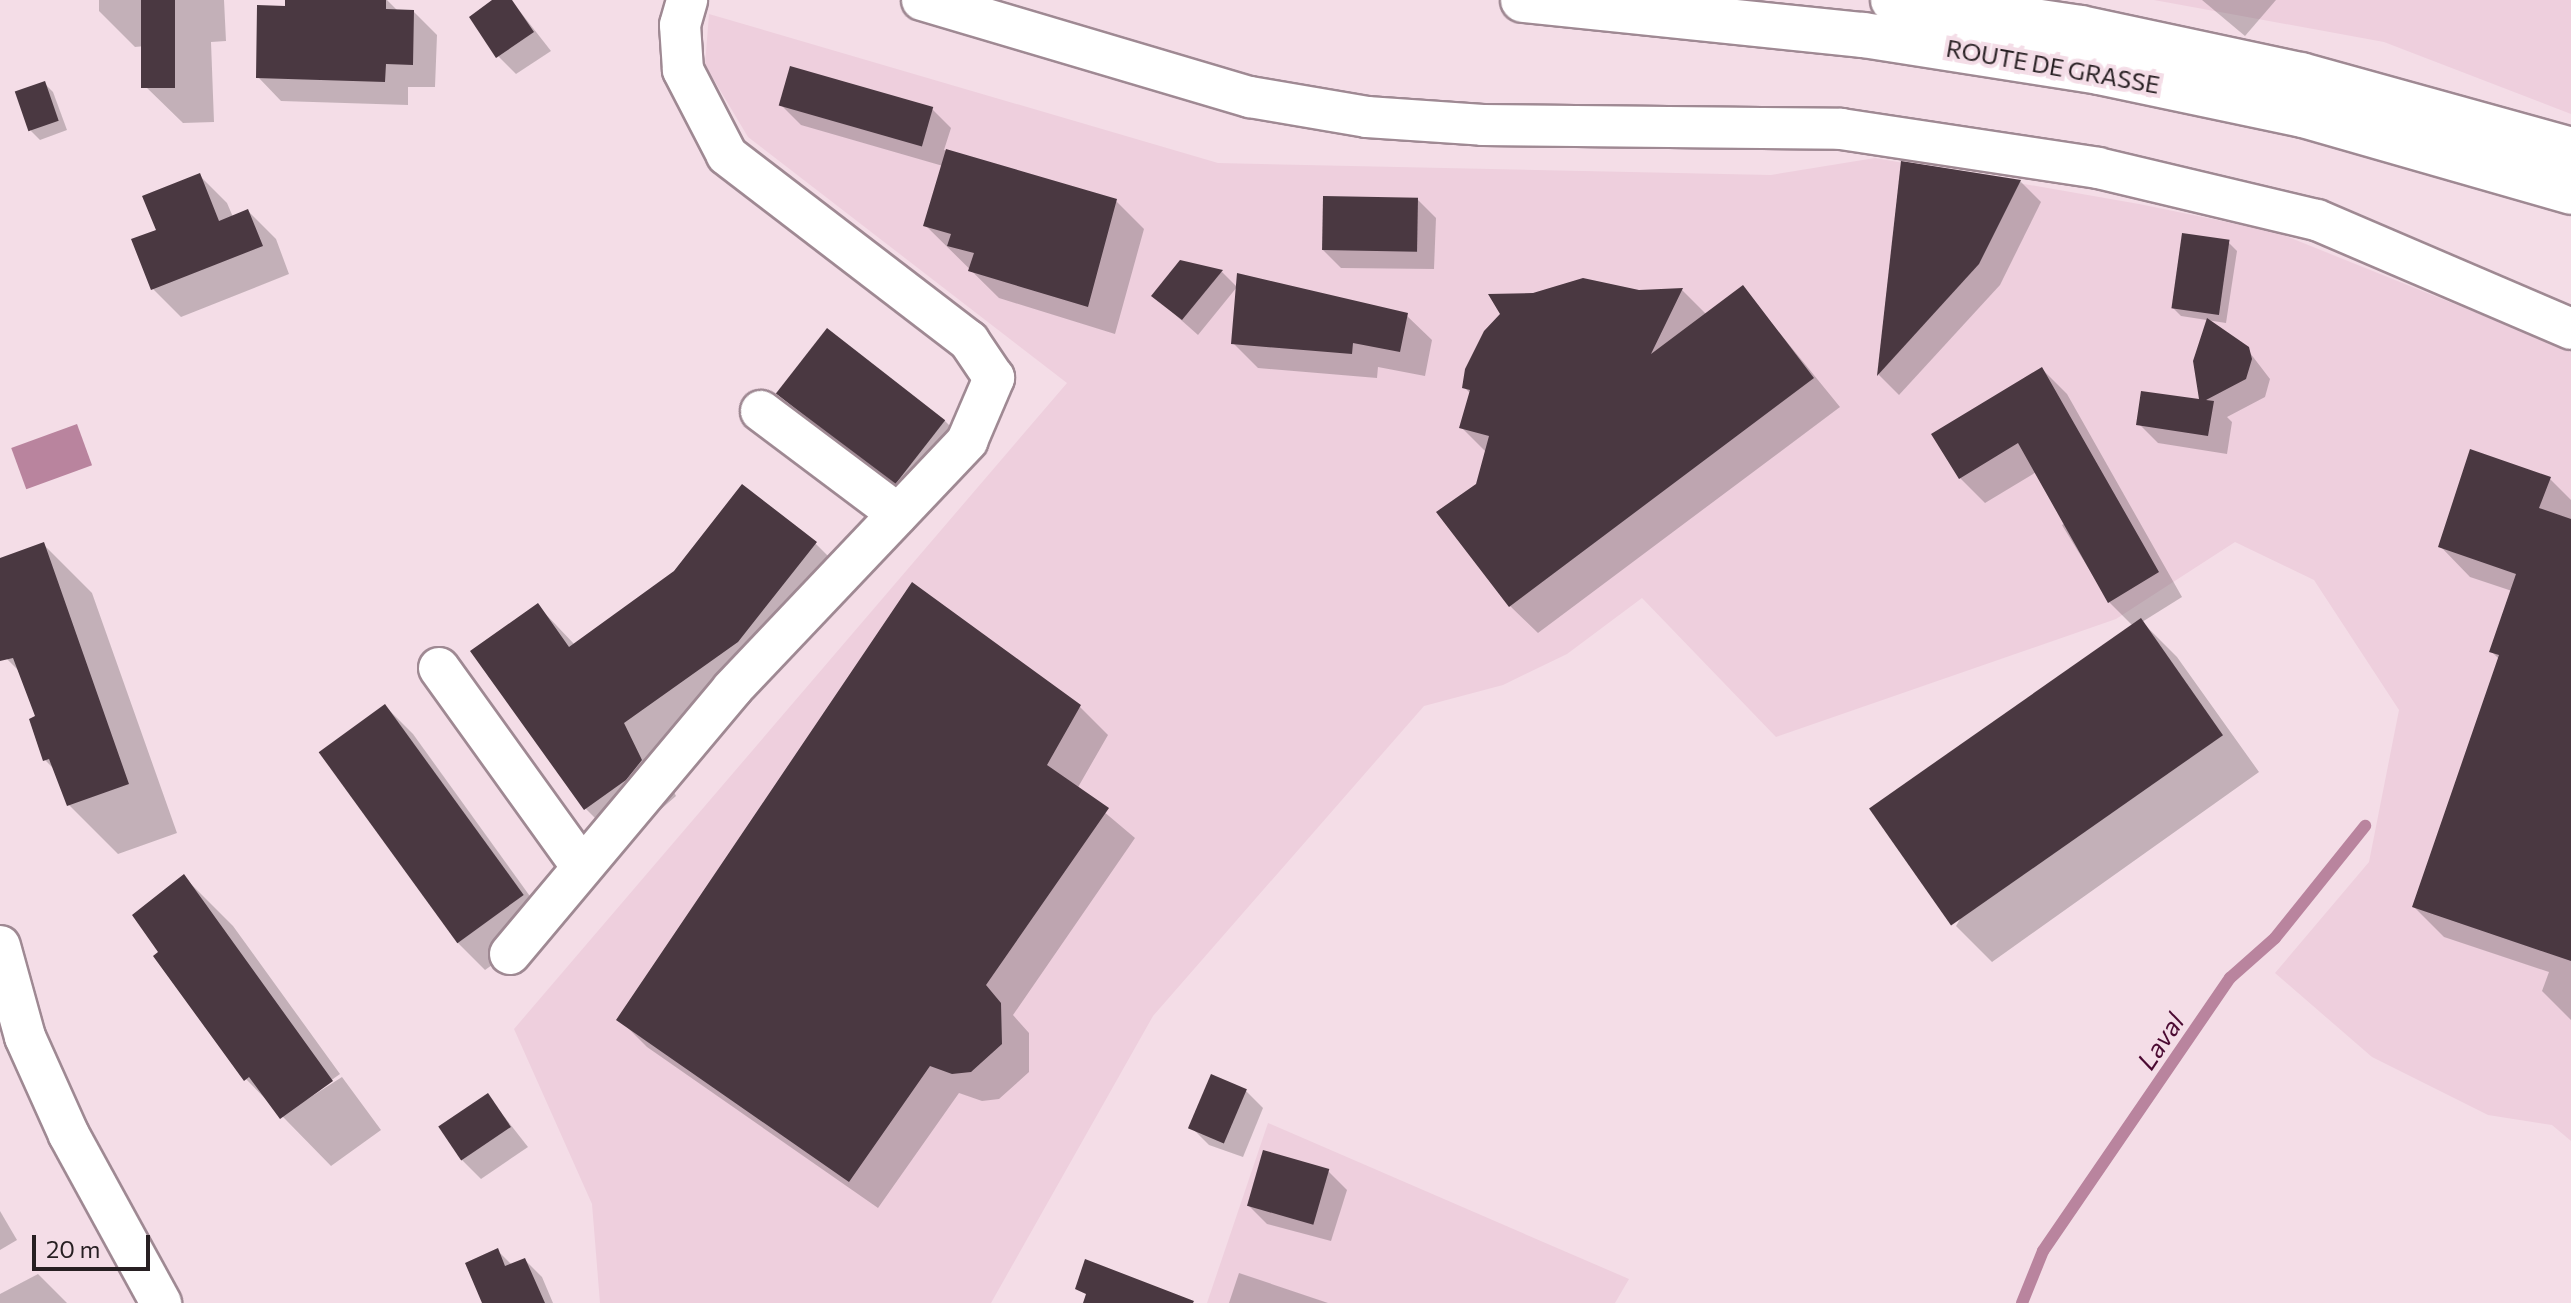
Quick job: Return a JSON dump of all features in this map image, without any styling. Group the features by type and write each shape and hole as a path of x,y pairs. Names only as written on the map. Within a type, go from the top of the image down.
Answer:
{"main road":[{"name":"ROUTE DE GRASSE","path":"1523,0 1863,35 2099,72 2303,115 2571,192"},
{"name":"ROUTE DE GRASSE","path":"1893,0 2081,28 2301,75 2571,150"}],"street":[{"path":"510,954 732,689 967,441 994,378 969,341 727,155 683,70 680,25 687,0"},
{"path":"922,0 1250,97 1367,117 1483,125 1841,129 2098,168 2317,220 2571,329"},
{"path":"761,411 898,514"},
{"path":"439,668 582,867"},
{"path":"0,946 25,1037 69,1135 161,1303"}],"shaded area":[{"path":"2154,0 2571,0 2571,114 2384,42"},
{"path":"709,14 1218,163 1771,175 1875,158 2139,204 2276,232 2571,351 2571,1141 2552,1125 2488,1115 2372,1057 2275,973 2369,862 2399,710 2314,580 2235,542 2116,619 1776,737 1642,598 1567,654 1503,685 1424,706 1153,1016 991,1303 600,1303 592,1204 514,1029 1067,383 748,137 705,65"},
{"path":"77,424 92,465 26,489 11,448"},
{"path":"1268,1123 1629,1279 1615,1303 1207,1303"}],"building":[{"path":"141,0 175,0 175,88 141,88"},
{"path":"285,0 386,0 386,9 414,10 413,65 386,64 385,82 256,78 257,5 285,6"},
{"path":"492,0 512,0 534,32 496,58 469,17"},
{"path":"790,66 933,107 922,146 779,105"},
{"path":"45,81 59,121 28,131 15,91"},
{"path":"946,149 1117,199 1088,307 968,271 974,253 947,246 951,234 923,226"},
{"path":"1901,161 2021,180 1979,264 1877,376"},
{"path":"200,173 219,221 248,209 263,246 151,290 131,239 156,230 142,196"},
{"path":"1323,196 1418,198 1417,252 1322,250"},
{"path":"2182,233 2230,240 2219,315 2171,308"},
{"path":"1180,260 1223,270 1182,320 1151,296"},
{"path":"1237,273 1408,313 1400,352 1353,343 1352,354 1231,344"},
{"path":"1583,278 1639,290 1683,288 1651,354 1743,285 1814,378 1509,607 1436,512 1476,484 1489,436 1459,428 1470,390 1462,388 1465,369 1484,331 1500,314 1488,294 1533,293"},
{"path":"2207,318 2249,347 2252,359 2246,379 2206,400 2214,401 2208,436 2136,425 2141,391 2199,399 2193,361"},
{"path":"827,328 945,420 894,486 776,393"},
{"path":"2042,367 2159,572 2108,603 2018,443 1959,479 1931,434"},
{"path":"2470,449 2551,477 2539,508 2571,519 2571,961 2412,907 2499,655 2489,652 2516,574 2438,547"},
{"path":"742,484 817,542 738,642 624,723 642,760 626,780 584,810 470,651 538,603 569,647 674,571"},
{"path":"44,542 129,784 67,806 49,759 43,761 29,719 35,716 13,658 0,661 0,558"},
{"path":"912,582 1081,705 1047,765 1109,808 986,985 1001,1003 1002,1044 971,1072 952,1074 930,1066 849,1182 616,1020"},
{"path":"2141,618 2223,735 1951,926 1869,808"},
{"path":"385,704 524,895 457,943 319,752"},
{"path":"184,874 333,1081 280,1119 249,1077 244,1081 153,956 158,952 132,915"},
{"path":"1211,1074 1247,1089 1224,1144 1188,1128"},
{"path":"488,1093 511,1127 461,1161 438,1127"},
{"path":"1263,1150 1329,1169 1313,1225 1247,1206"},
{"path":"498,1248 505,1266 525,1258 545,1303 482,1303 465,1263"},
{"path":"1085,1259 1194,1301 1083,1303 1086,1294 1075,1289"}],"waterway":[{"name":"Laval","path":"2022,1303 2043,1251 2230,978 2275,938 2365,826"}]}
